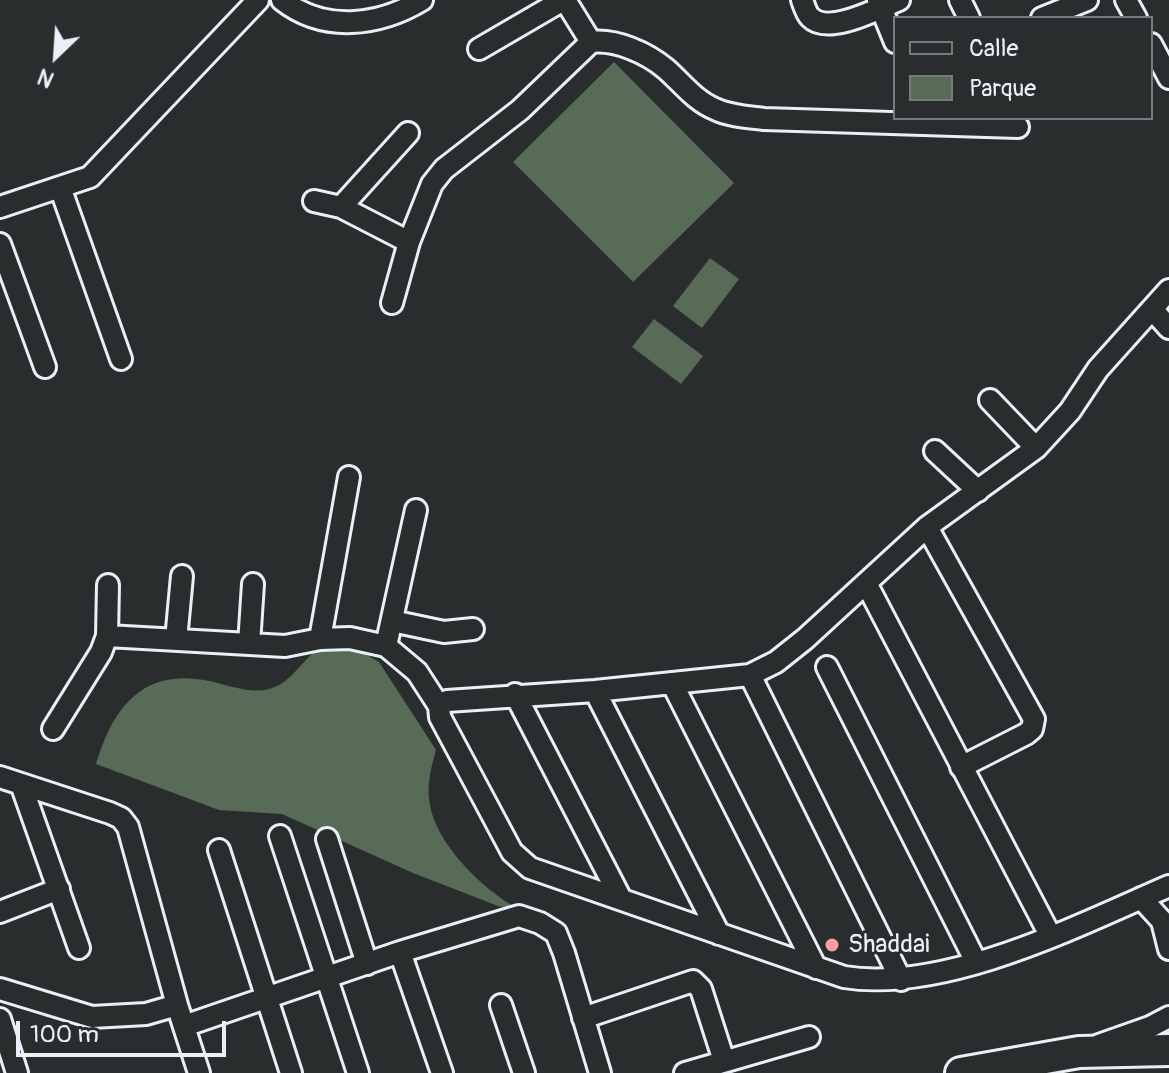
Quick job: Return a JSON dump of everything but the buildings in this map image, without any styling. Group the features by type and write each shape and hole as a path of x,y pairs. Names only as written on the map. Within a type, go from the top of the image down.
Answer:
{"highway":[{"path":"961,1073 1079,1052 1169,1050"}],"street":[{"path":"0,207 90,177 258,0"},
{"path":"282,0 322,19 356,24 383,19 422,0"},
{"path":"479,49 564,0 591,42"},
{"path":"802,0 810,17 831,24 857,17 886,2 893,33"},
{"path":"1047,16 1087,0"},
{"path":"392,303 426,195 444,169 520,110 591,42 603,40 633,49 663,67 696,98 716,110 741,116 1018,127"},
{"path":"1153,48 1169,78"},
{"path":"341,207 408,133"},
{"path":"60,187 121,359"},
{"path":"314,201 341,207 409,242"},
{"path":"0,244 45,367"},
{"path":"439,706 447,701 515,694 595,691 750,675 776,662 927,527 1036,448 1070,411 1098,369 1169,290"},
{"path":"1152,309 1169,328"},
{"path":"990,400 1036,448"},
{"path":"935,451 978,491"},
{"path":"320,639 349,477"},
{"path":"386,646 416,510"},
{"path":"927,527 1034,719 1032,729 1026,734 961,767"},
{"path":"176,640 182,576"},
{"path":"866,583 1051,937"},
{"path":"249,644 253,584"},
{"path":"53,729 101,652 107,636 108,585"},
{"path":"392,621 444,632 473,629"},
{"path":"107,636 285,646 320,639 350,638 386,646 417,672 439,706 440,717 519,861 530,868 844,977 872,982 901,980 976,962 1051,937 1169,886"},
{"path":"827,667 976,962"},
{"path":"750,675 901,980"},
{"path":"672,683 816,968"},
{"path":"595,691 719,934"},
{"path":"515,694 621,899"},
{"path":"0,777 110,813 121,818 128,827 199,1073"},
{"path":"21,784 79,948"},
{"path":"280,836 358,1073"},
{"path":"327,839 367,964"},
{"path":"219,850 291,1073"},
{"path":"0,912 59,889"},
{"path":"1141,898 1162,921 1169,949"},
{"path":"184,1026 400,952 519,916 540,923 556,933 600,1073"},
{"path":"400,952 442,1073"},
{"path":"583,1018 693,981 701,989 705,1069 809,1037"},
{"path":"0,989 92,1017 146,1014 177,1005"},
{"path":"501,1005 524,1073"},
{"path":"1079,1052 1150,1027 1169,1017"},
{"path":"0,1019 17,1073"}],"green space":[{"path":"614,62 734,183 633,282 513,162"},
{"path":"710,258 739,279 702,328 673,306"},
{"path":"654,319 703,356 681,384 632,347"},
{"path":"326,644 348,644 379,662 436,750 429,798 442,836 480,881 523,911 498,906 413,873 282,814 219,810 96,764 103,743 122,709 149,686 186,678 247,690 269,689 286,680"}],"place":[{"name":"Shaddai","path":"832,945"}]}
